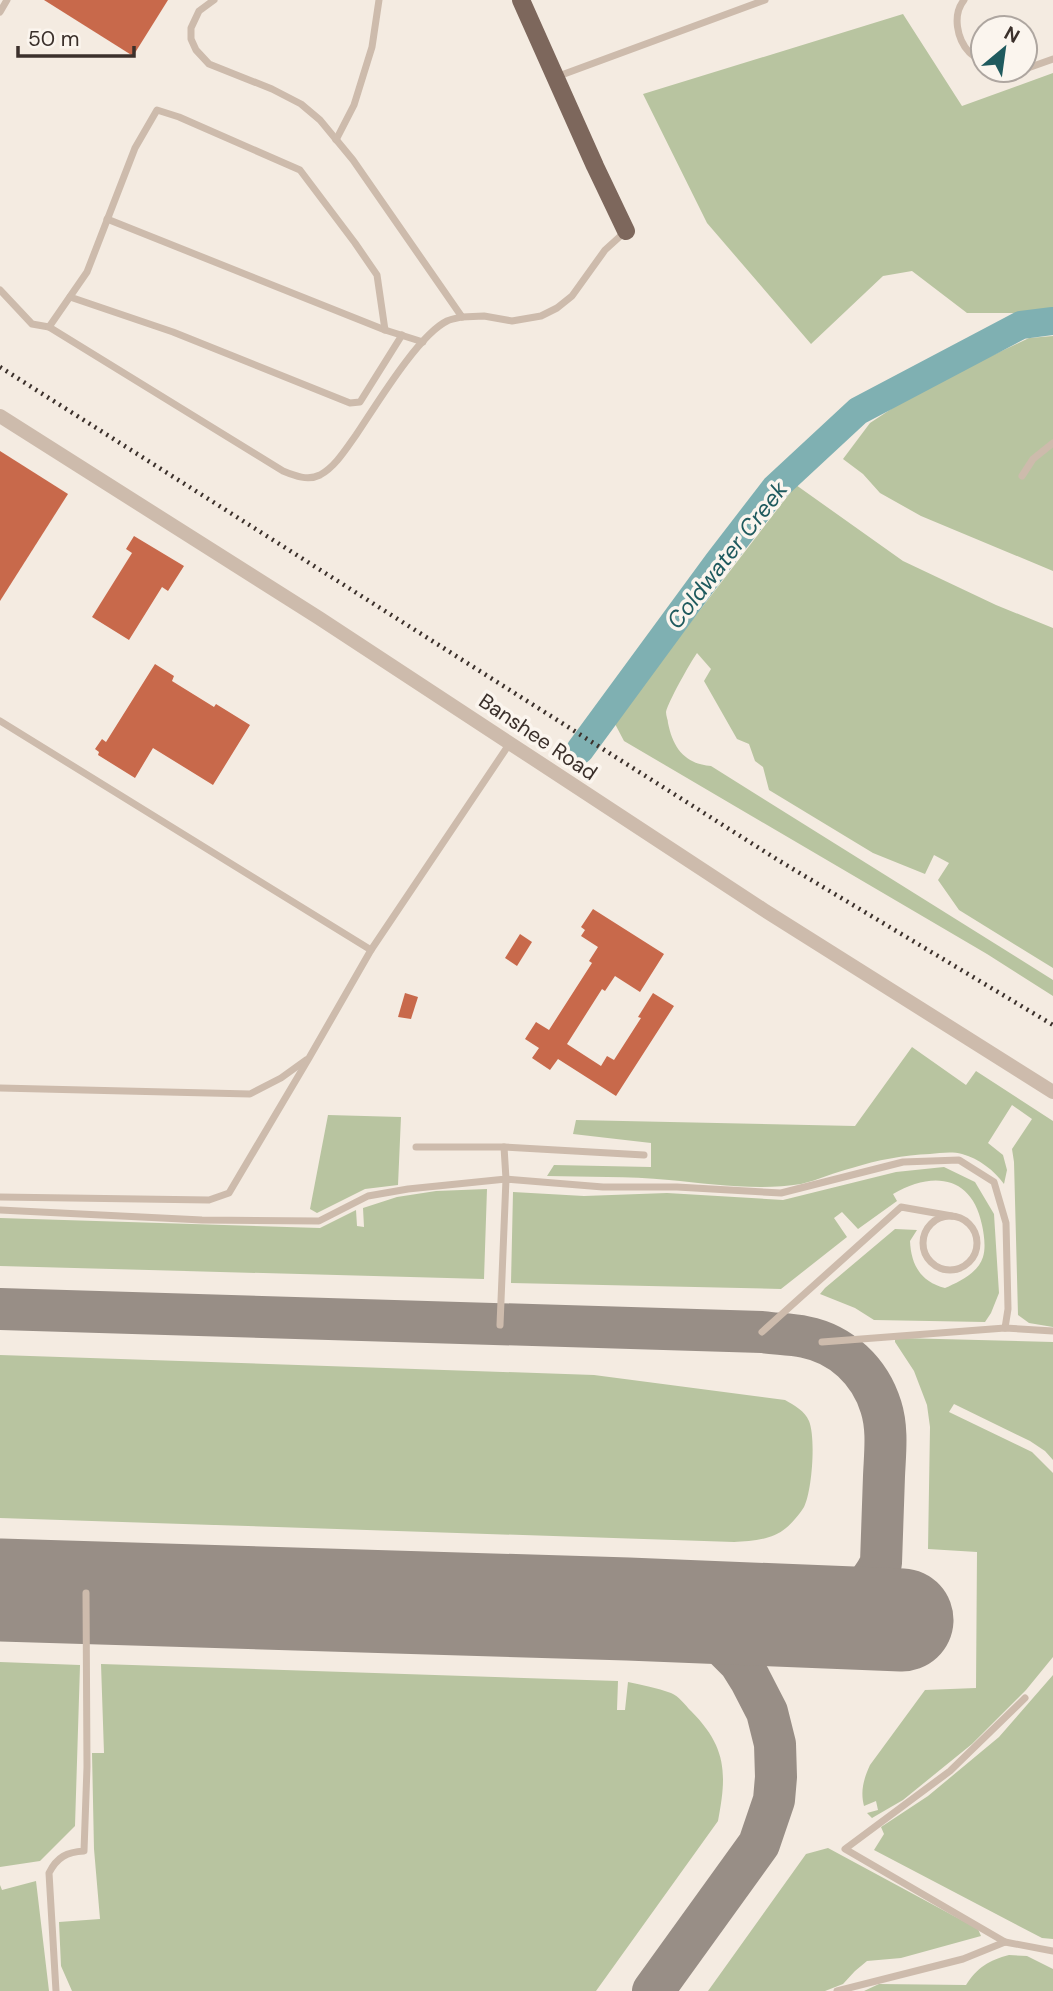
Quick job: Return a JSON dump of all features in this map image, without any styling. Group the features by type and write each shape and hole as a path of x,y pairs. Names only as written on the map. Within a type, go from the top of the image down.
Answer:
{"main road":[{"path":"521,0 626,231"}],"street":[{"name":"Banshee Road","path":"0,416 319,618 752,902 1053,1092"}],"lane":[{"path":"0,12 8,0"},
{"path":"214,0 199,12 191,28 191,39 196,50 209,64 272,89 301,104 320,120 353,160 462,317"},
{"path":"336,140 354,105 372,47 379,0"},
{"path":"555,78 765,0"},
{"path":"964,0 960,4 957,20 959,34 969,52"},
{"path":"49,327 87,272 135,148 157,110 300,170 377,275 385,330"},
{"path":"107,219 385,330 423,342"},
{"path":"0,290 32,324 49,327 284,471 299,477 318,476 332,466 346,449 428,335 445,322 462,317 484,316 512,321 541,316 557,308 572,296 605,250 626,231"},
{"path":"70,297 173,332 350,403 360,402 402,335"},
{"path":"1022,476 1033,459 1053,443"},
{"path":"0,721 370,950"},
{"path":"0,1197 209,1200 229,1193 370,950 510,743"},
{"path":"0,1088 250,1094 281,1078 309,1058"},
{"path":"416,1147 504,1147 644,1155"},
{"path":"500,1325 506,1179 504,1147"},
{"path":"0,1210 202,1220 319,1221 368,1196 506,1179 603,1187 677,1187 781,1193 903,1162 959,1160 995,1182 1006,1223 1008,1309 1005,1328"},
{"path":"762,1332 901,1207 952,1216 961,1218 968,1223 977,1239 973,1257 967,1264 950,1270 942,1269 927,1259 923,1251 922,1242 928,1226 943,1216 952,1216"},
{"path":"822,1342 1005,1328 1053,1331"},
{"path":"56,1991 49,1872 55,1862 64,1855 85,1851 86,1593"},
{"path":"1024,1698 950,1770 845,1849 1005,1942 1051,1952"},
{"path":"836,1991 963,1959 1005,1942"}],"green space":[{"path":"903,14 962,106 1023,84 1039,84 1039,78 1053,73 1053,311 967,313 912,271 883,276 811,344 707,223 643,94"},
{"path":"1053,336 1053,571 921,516 880,493 863,474 843,459 870,423 923,388 1029,338"},
{"path":"796,485 903,561 996,605 1053,628 1053,968 959,910 938,880 949,863 934,855 925,874 873,853 769,790 763,767 755,761 749,744 737,739 704,681 711,669 697,653 666,712 673,740 687,758 711,766 1053,980 1053,996 987,954 624,741 614,722"},
{"path":"912,1047 966,1085 976,1071 1053,1121 1053,1327 1029,1323 1018,1315 1012,1149 1032,1119 1012,1105 988,1143 1003,1155 1007,1170 1004,1184 980,1162 950,1152 881,1160 801,1184 785,1186 752,1187 638,1178 547,1176 554,1165 651,1167 651,1143 573,1134 576,1120 855,1126"},
{"path":"328,1115 401,1117 398,1185 365,1189 317,1213 310,1209"},
{"path":"944,1167 975,1182 994,1214 999,1293 985,1322 874,1320 855,1308 820,1294 895,1229 917,1230 910,1241 913,1258 919,1271 930,1282 945,1288 972,1272 981,1263 984,1249 983,1229 977,1208 960,1187 936,1181 922,1182 893,1194 897,1201 858,1229 842,1212 834,1218 847,1237 781,1289 511,1283 513,1192 584,1196 667,1193 783,1200 896,1172"},
{"path":"487,1189 484,1279 0,1266 0,1218 320,1228 356,1210 357,1226 364,1227 363,1208 397,1197 436,1191"},
{"path":"895,1339 1053,1342 1053,1460 1030,1441 954,1404 949,1412 1032,1452 1053,1473 1053,1657 1026,1690 972,1744 903,1800 872,1818 867,1813 878,1810 876,1801 864,1806 862,1795 870,1765 925,1690 976,1688 977,1552 928,1549 930,1427 927,1405 914,1371 895,1342"},
{"path":"0,1355 594,1375 785,1400 802,1411 809,1421 813,1452 809,1490 802,1510 791,1524 780,1532 761,1539 734,1542 0,1518"},
{"path":"0,1662 80,1665 75,1826 40,1861 0,1867"},
{"path":"101,1664 618,1681 617,1710 625,1710 628,1682 655,1688 679,1698 703,1724 718,1749 723,1789 718,1821 596,1991 72,1991 61,1966 59,1922 100,1919 94,1849 92,1753 104,1753"},
{"path":"1053,1675 1053,1939 1042,1938 874,1850 884,1834 881,1827 928,1796 999,1737"},
{"path":"828,1848 978,1929 981,1936 901,1958 867,1961 843,1984 825,1991 708,1991 806,1854"},
{"path":"36,1881 49,1991 0,1991 0,1885 2,1890"},
{"path":"1009,1955 1027,1956 1053,1969 1053,1991 864,1991 879,1984 966,1985 984,1966"}],"building":[{"path":"44,0 168,0 133,56"},
{"path":"0,451 68,494 0,601"},
{"path":"134,536 184,566 168,591 162,587 129,640 92,617 132,553 126,549"},
{"path":"155,664 174,676 172,681 250,725 213,785 153,748 135,778 98,755 99,752 95,749 102,739 106,742"},
{"path":"593,909 664,954 640,992 615,976 605,991 602,989 567,1044 601,1066 607,1056 614,1060 641,1018 638,1017 653,993 674,1006 616,1096 558,1059 550,1070 532,1058 539,1048 525,1039 536,1022 549,1030 592,963 589,961 598,947 581,936 585,930 581,927"},
{"path":"520,934 532,942 517,966 505,958"},
{"path":"405,993 418,997 411,1019 398,1017"}],"waterway":[{"name":"Coldwater Creek","path":"580,750 775,488 858,411 1021,325 1053,321"}],"taxiway":[{"path":"0,1309 762,1332 818,1341 842,1353 870,1382 881,1407 886,1441 881,1563 863,1590 839,1608 819,1617"},
{"path":"628,1609 677,1622 697,1630 723,1646 740,1663 750,1679 767,1712 775,1744 774,1800 759,1844 653,1991"}],"runway":[{"path":"0,1590 902,1620"}],"railway":[{"path":"0,367 778,860 1053,1025"}]}
